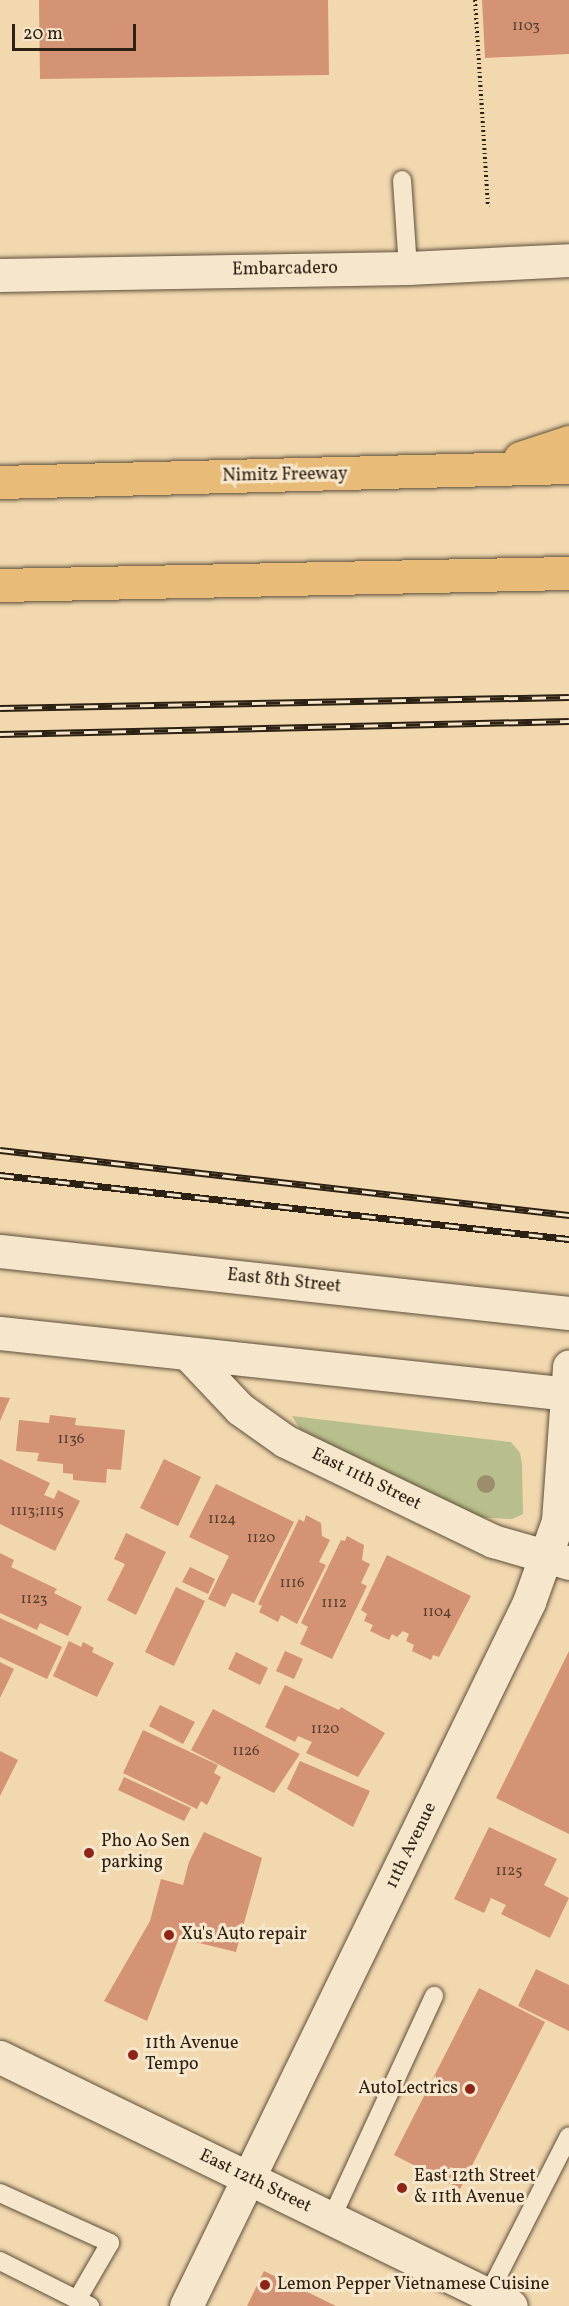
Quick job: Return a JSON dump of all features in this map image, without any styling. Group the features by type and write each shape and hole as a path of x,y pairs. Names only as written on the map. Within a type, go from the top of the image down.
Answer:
{"highway":[{"path":"475,472 569,442"},
{"name":"Nimitz Freeway","path":"0,482 475,472 569,467"},
{"path":"0,585 569,573"}],"main road":[{"name":"Embarcadero","path":"0,275 408,268 569,260"},
{"name":"East 8th Street","path":"0,1251 569,1313"},
{"path":"0,1333 188,1354 568,1385"},
{"name":"East 11th Street","path":"188,1354 240,1408 285,1441 493,1541 557,1559"},
{"name":"11th Avenue","path":"186,2306 529,1602 557,1559 568,1385"},
{"name":"East 12th Street","path":"0,2057 500,2301"}],"lane":[{"path":"402,180 408,268"},
{"path":"331,2219 434,1996"},
{"path":"500,2301 569,2136"},
{"path":"0,2193 110,2243 84,2303 0,2262"}],"path":[{"path":"475,0 488,207"}],"green space":[{"path":"292,1416 511,1442 520,1453 522,1464 523,1514 512,1519 473,1517 300,1429"}],"building":[{"path":"39,0 328,0 329,75 40,79"},
{"path":"482,0 569,0 569,54 485,58"},
{"path":"0,1397 10,1398 0,1421"},
{"path":"50,1415 76,1418 75,1425 125,1430 121,1470 107,1469 106,1483 73,1480 73,1474 63,1473 63,1464 37,1461 39,1453 16,1451 19,1420 49,1423"},
{"path":"0,1459 50,1483 44,1495 54,1499 58,1490 80,1501 55,1551 0,1524"},
{"path":"164,1459 201,1477 178,1526 140,1508"},
{"path":"216,1484 294,1522 254,1603 232,1593 225,1607 208,1599 229,1556 189,1537"},
{"path":"306,1515 321,1523 322,1536 330,1540 319,1562 326,1565 297,1624 281,1615 278,1622 259,1612 262,1606 258,1604 299,1519 304,1522"},
{"path":"126,1533 166,1552 136,1615 107,1600 125,1564 114,1559"},
{"path":"347,1536 364,1545 362,1560 370,1564 361,1583 367,1586 332,1659 300,1644 308,1627 301,1623 341,1540 345,1541"},
{"path":"0,1553 14,1560 11,1567 57,1589 54,1593 82,1607 68,1636 40,1623 37,1630 0,1613"},
{"path":"387,1555 471,1596 439,1657 433,1655 431,1660 412,1651 414,1645 406,1641 409,1634 403,1631 397,1637 392,1634 389,1640 370,1631 373,1625 364,1621 367,1614 361,1610"},
{"path":"190,1567 215,1579 208,1594 182,1582"},
{"path":"176,1587 205,1601 174,1666 145,1652"},
{"path":"0,1618 62,1647 47,1679 0,1657"},
{"path":"69,1641 81,1647 83,1642 94,1648 92,1652 114,1663 97,1697 53,1676"},
{"path":"285,1651 303,1659 294,1679 276,1671"},
{"path":"569,1651 569,1834 496,1798"},
{"path":"236,1652 268,1668 260,1685 228,1669"},
{"path":"0,1662 14,1669 0,1698"},
{"path":"285,1685 339,1710 341,1707 385,1733 358,1777 306,1753 312,1742 298,1736 295,1742 265,1727"},
{"path":"160,1705 195,1722 183,1744 149,1726"},
{"path":"213,1709 300,1754 274,1793 191,1750"},
{"path":"143,1730 218,1765 214,1773 221,1777 207,1805 201,1801 197,1809 123,1773"},
{"path":"0,1751 18,1760 0,1796"},
{"path":"300,1761 370,1791 353,1827 287,1789"},
{"path":"124,1777 191,1808 184,1821 118,1790"},
{"path":"489,1827 557,1859 544,1885 569,1898 550,1938 501,1914 506,1905 491,1898 484,1913 454,1899"},
{"path":"204,1832 262,1858 236,1952 179,1938 147,2021 104,2001 150,1921 161,1879 183,1885 189,1862"},
{"path":"536,1969 569,1985 569,2031 518,2006"},
{"name":"AutoLectrics","path":"479,1988 545,2022 460,2189 394,2155"},
{"path":"264,2271 336,2306 247,2306"}],"railway":[{"path":"0,708 569,697"},
{"path":"0,734 569,721"},
{"path":"0,1150 569,1215"},
{"path":"0,1175 569,1239"}],"place":[{"name":"Pho Ao Sen parking","path":"89,1853"},
{"name":"Xu's Auto repair","path":"169,1935"},
{"name":"11th Avenue Tempo","path":"133,2055"},
{"name":"AutoLectrics","path":"470,2089"},
{"name":"East 12th Street & 11th Avenue","path":"402,2188"},
{"name":"Lemon Pepper Vietnamese Cuisine","path":"265,2285"}]}
